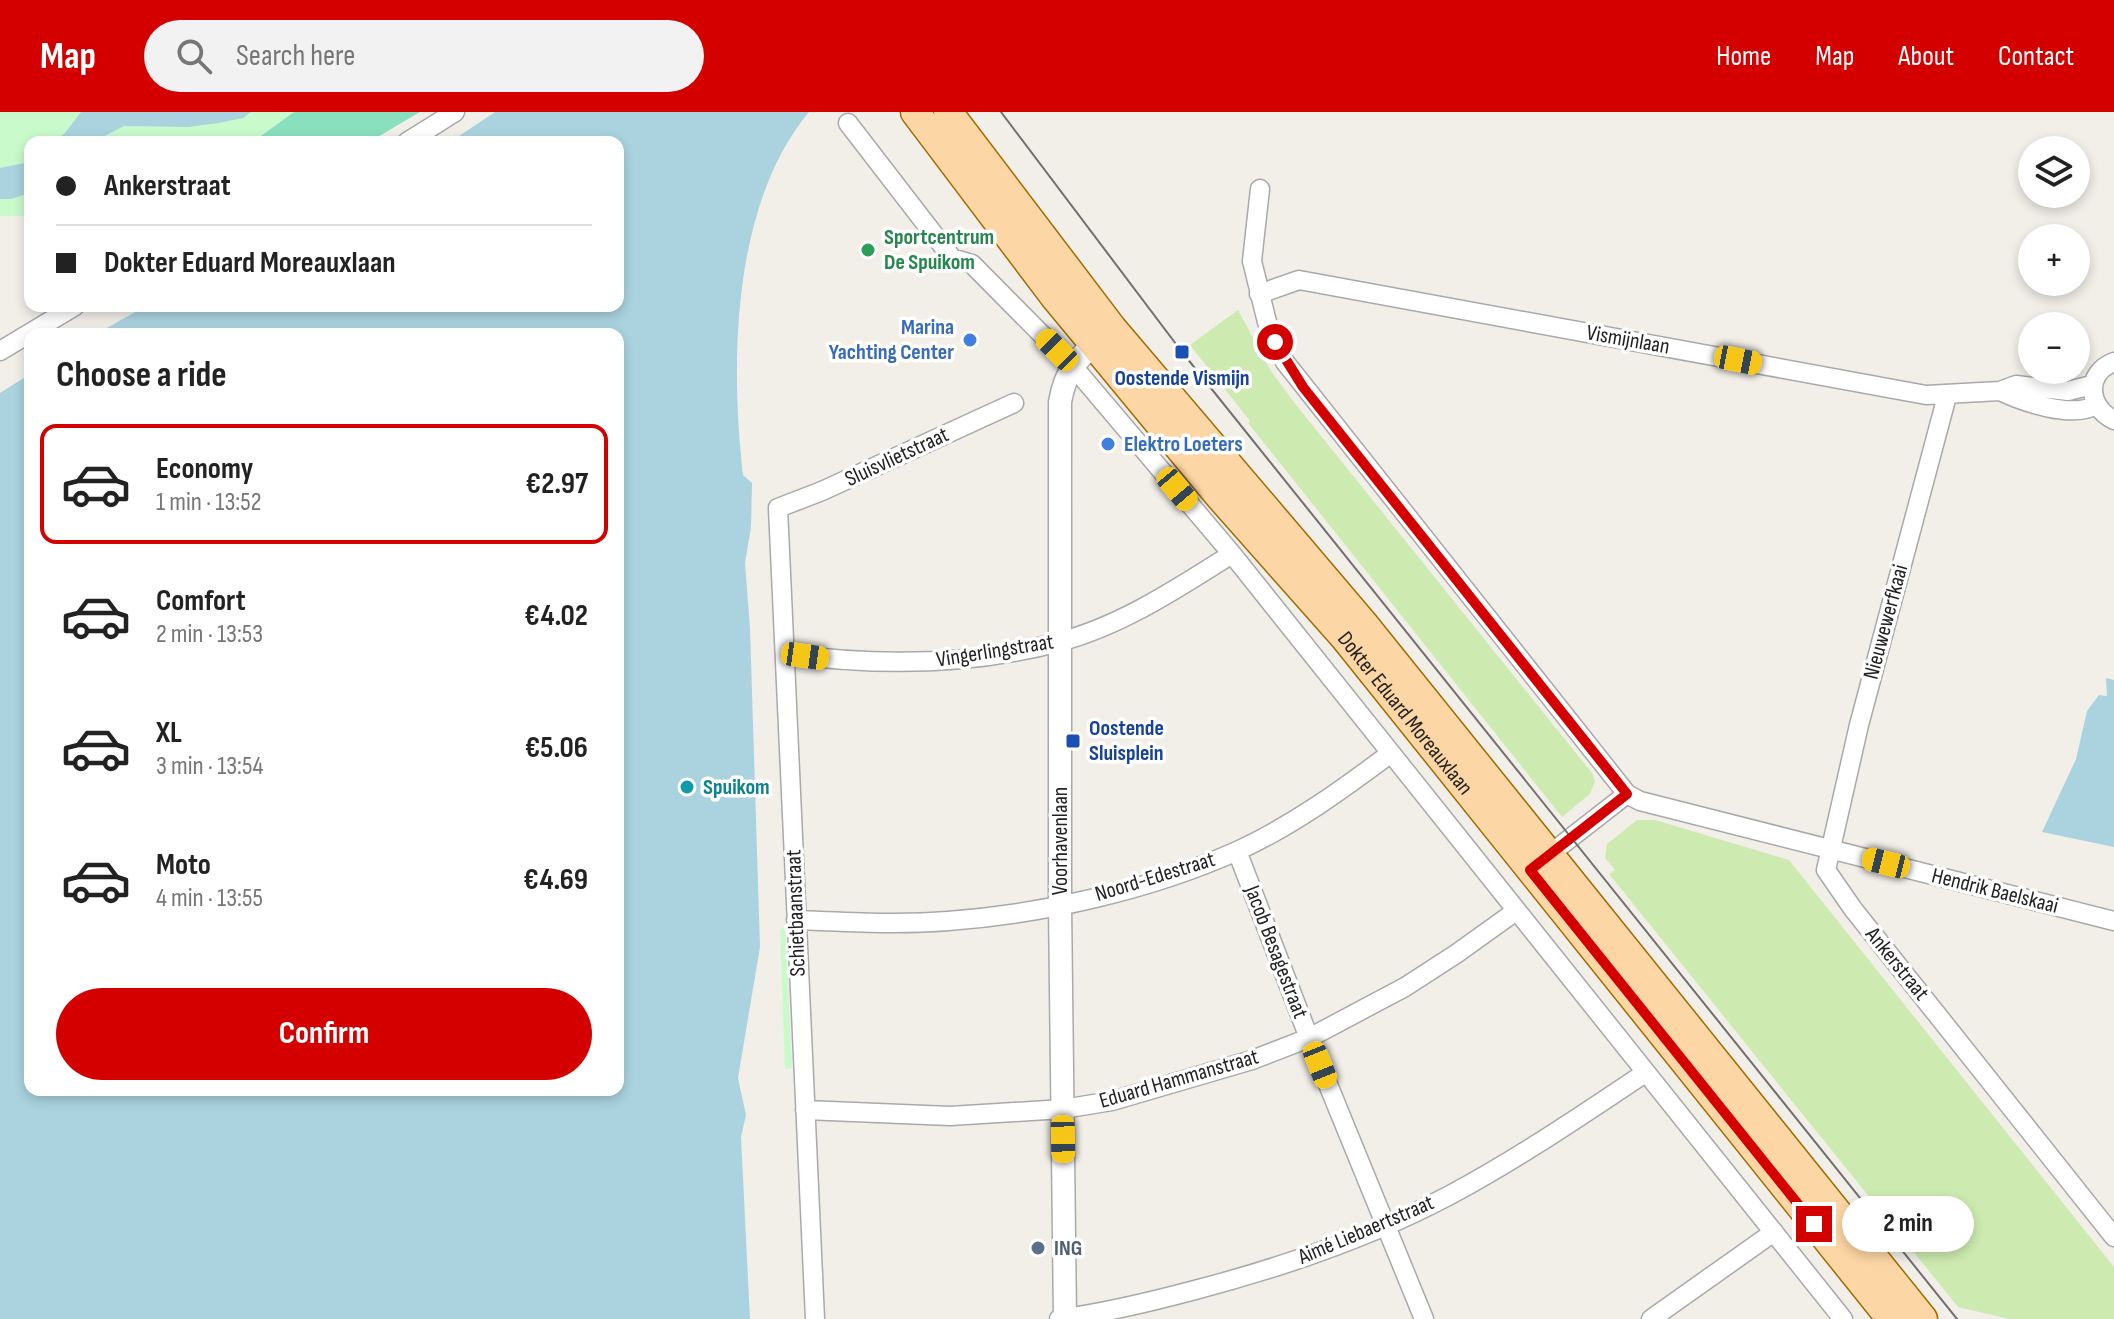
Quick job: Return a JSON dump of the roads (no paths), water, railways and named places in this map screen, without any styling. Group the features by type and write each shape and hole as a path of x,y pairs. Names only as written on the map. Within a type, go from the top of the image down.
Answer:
{"main road":[{"name":"Dokter Eduard Moreauxlaan","path":"915,112 1009,238 1104,336"},
{"name":"Dokter Eduard Moreauxlaan","path":"948,112 1221,498 1540,862 1923,1319"},
{"name":"Dokter Eduard Moreauxlaan","path":"1540,862 1891,1319"}],"street":[{"path":"417,136 455,112"},
{"path":"848,123 952,258 972,264 1072,365 1104,336"},
{"path":"1260,189 1252,261 1275,342 1303,387 1627,794 1640,801 1829,849"},
{"name":"Vismijnlaan","path":"1259,294 1299,280 1910,392 1947,396 2000,391 2016,385 2068,391 2092,385"},
{"path":"38,328 65,312"},
{"path":"0,351 24,337"},
{"path":"2114,362 2099,371 2092,385 2096,405 2103,414 2114,420"},
{"name":"Dokter Eduard Moreauxlaan","path":"1072,365 1232,554 1843,1319"},
{"name":"Voorhavenlaan","path":"1063,1319 1060,402 1063,383 1072,365"},
{"name":"Vismijnlaan","path":"2000,391 2025,403 2069,409 2088,409 2096,405"},
{"name":"Nieuwewerfkaai","path":"1829,849 1947,396"},
{"name":"Sluisvlietstraat","path":"778,508 1014,403"},
{"name":"Schietbaanstraat","path":"778,508 815,1319"},
{"name":"Vingerlingstraat","path":"786,654 839,661 896,663 958,659 1060,642 1132,612 1179,588 1232,554"},
{"name":"Noord-Edestraat","path":"796,920 949,921 1060,905 1183,871 1237,851 1341,791 1391,753"},
{"path":"1540,862 1627,794"},
{"name":"Hendrik Baelskaai","path":"1829,849 2114,921"},
{"name":"Ankerstraat","path":"1829,849 1826,870 1853,909 2114,1237"},
{"name":"Jacob Besagestraat","path":"1237,851 1309,1038 1424,1319"},
{"name":"Eduard Hammanstraat","path":"805,1110 950,1116 1063,1109 1112,1101 1252,1060 1309,1038 1405,987 1516,911"},
{"name":"Aimé Liebaertstraat","path":"1063,1319 1166,1298 1246,1276 1333,1248 1386,1226 1449,1195 1534,1146 1645,1073"},
{"path":"1651,1319 1774,1232"}],"water":[{"path":"81,112 251,112 243,118 188,127 124,126 105,136 61,136"},
{"name":"Spuikom","path":"495,112 809,112 784,149 764,192 751,237 742,286 738,335 737,384 743,475 752,483 751,527 745,563 750,628 760,947 738,1078 746,1115 741,1137 750,1319 0,1319 0,393 24,378 24,1096 624,1096 624,328 107,328 135,312 624,312 624,136 459,136"},
{"path":"24,163 24,195 0,199 0,168"},
{"path":"2106,678 2114,680 2114,847 2042,832 2076,759 2087,711 2099,695 2107,696"}],"tram line":[{"path":"1001,112 1182,352 1957,1319"}],"place":[{"name":"Sportcentrum De Spuikom","path":"868,250"},
{"name":"Marina Yachting Center","path":"970,340"},
{"name":"Oostende Vismijn","path":"1182,352"},
{"name":"Elektro Loeters","path":"1108,444"},
{"name":"Oostende Sluisplein","path":"1073,741"},
{"name":"Spuikom","path":"687,787"},
{"name":"ING","path":"1038,1248"}]}
